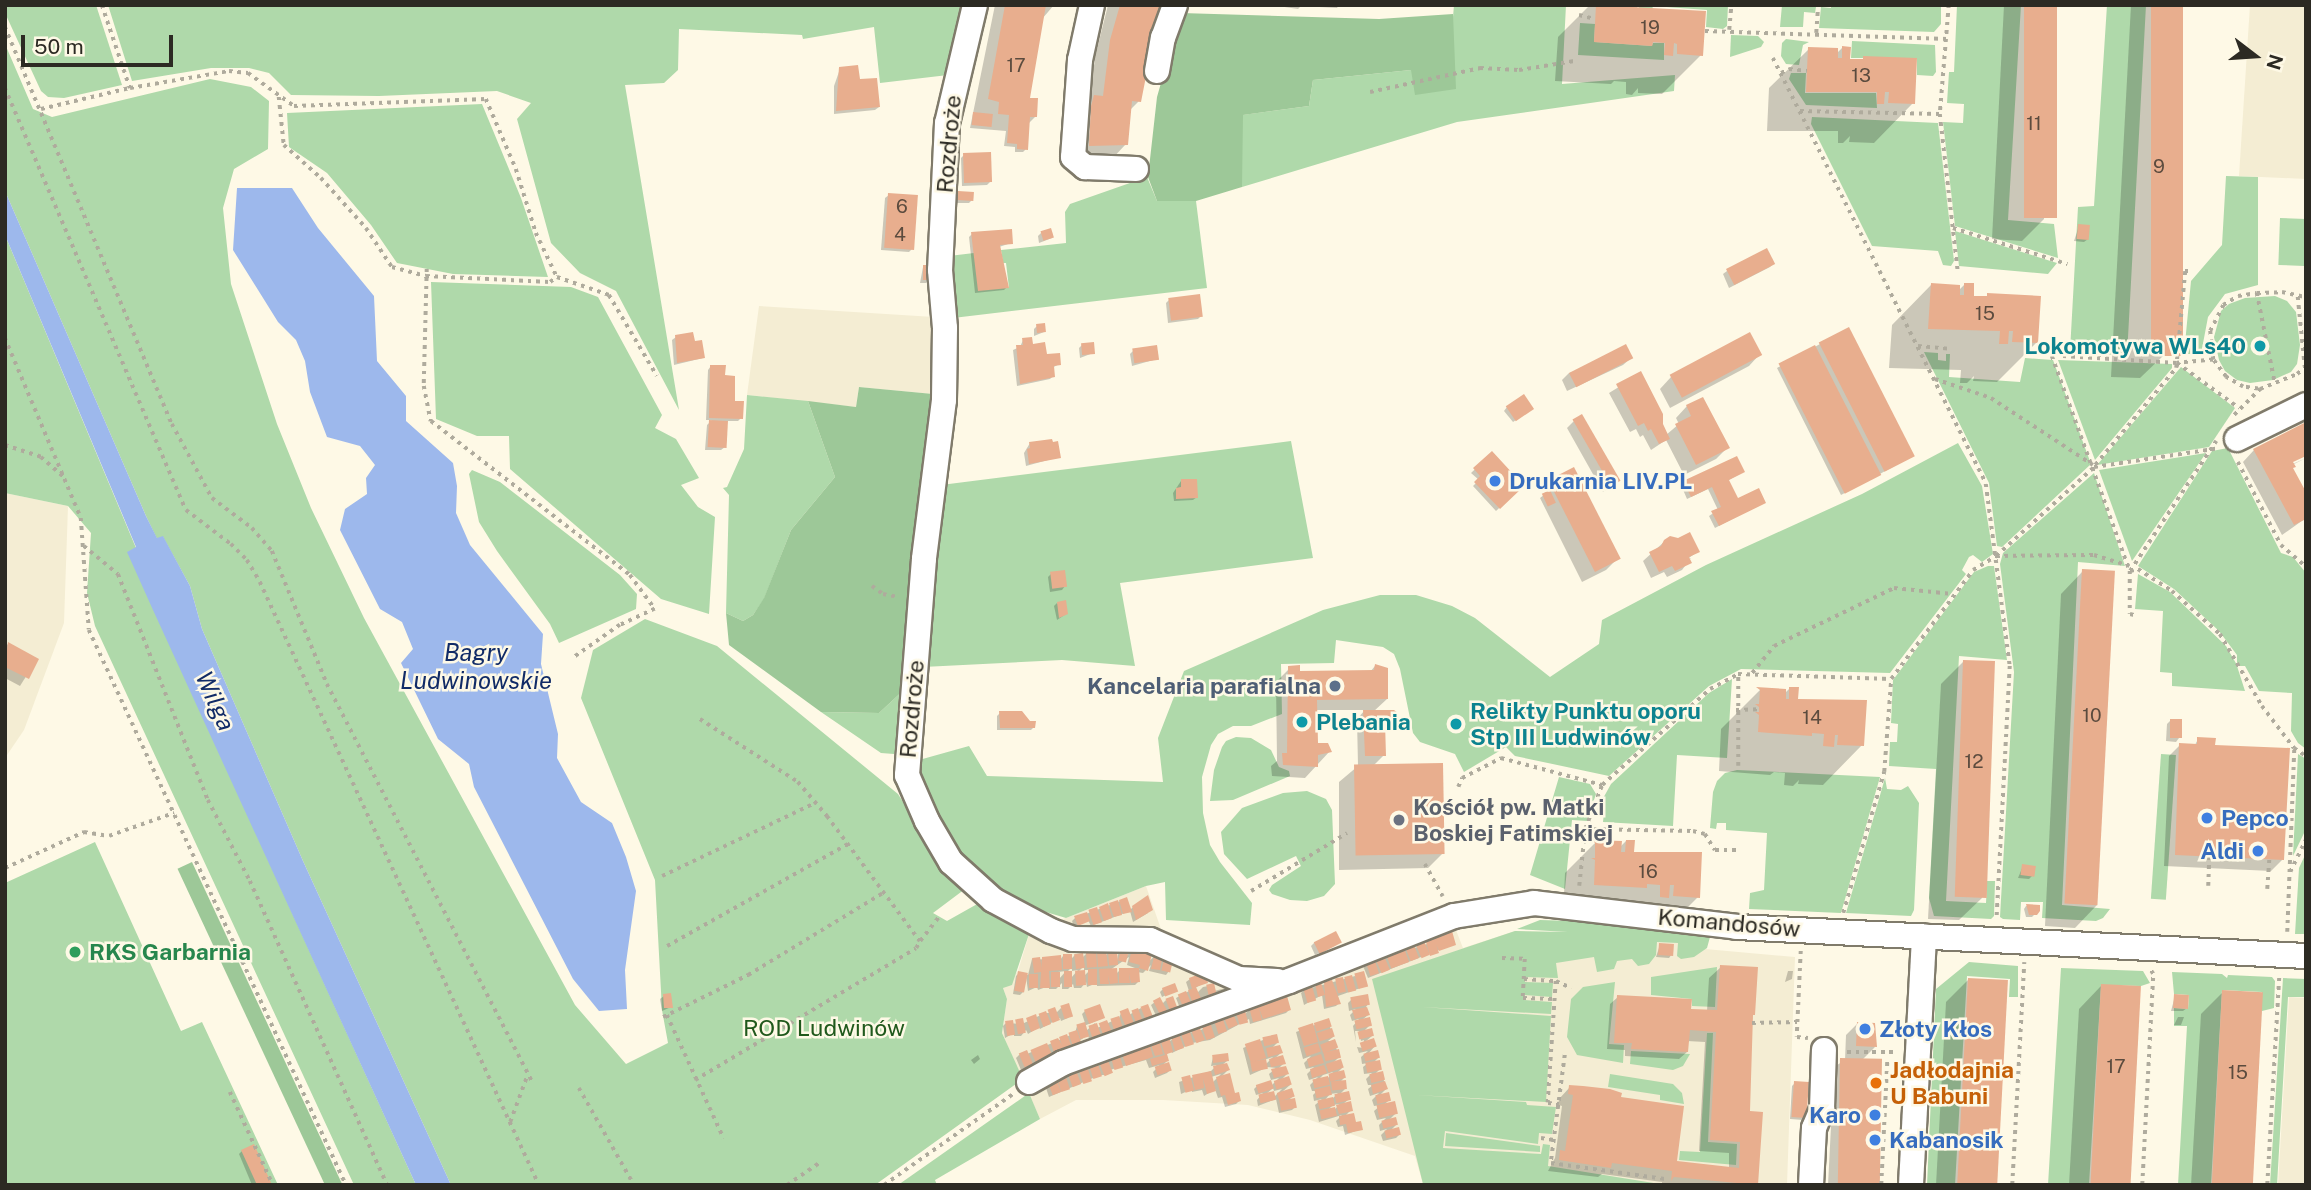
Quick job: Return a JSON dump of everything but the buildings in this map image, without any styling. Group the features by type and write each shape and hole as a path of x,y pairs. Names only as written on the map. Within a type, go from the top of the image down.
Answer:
{"street":[{"name":"Rozdroże","path":"975,5 947,123 940,270 945,328 944,400 920,602 907,775 927,821 951,862 993,900 1051,931 1073,939 1150,940 1239,979 1289,981 1454,916 1534,903"},
{"path":"1092,5 1080,60 1073,157 1085,167 1136,169"},
{"path":"1157,71 1163,38 1175,5"},
{"path":"2232,441 2306,405"},
{"name":"Komandosów","path":"1534,903 1737,927 2306,956"},
{"path":"1911,1185 1924,936"},
{"path":"1028,1082 1063,1063 1289,981"},
{"path":"1811,1185 1814,1128 1822,1109 1828,1046"}],"path":[{"path":"102,5 130,88"},
{"path":"1729,30 1731,5"},
{"path":"1949,5 1940,114 1958,273"},
{"path":"1816,34 1818,7"},
{"path":"1579,15 1595,19"},
{"path":"5,27 172,424 212,498 251,528 272,551 327,684 527,1076 532,1081"},
{"path":"1705,31 1948,39"},
{"path":"1773,58 1986,484 2010,666 1997,925"},
{"path":"1370,93 1480,68 1519,70 1574,61"},
{"path":"1780,73 1789,69 1807,71"},
{"path":"41,108 130,88 229,71 248,73 264,81 294,106 486,99 516,169 536,233 557,278 609,295 657,376"},
{"path":"5,89 186,510 231,544 247,560 260,582 539,1185"},
{"path":"279,96 284,145 321,178 366,228 392,267 426,276 550,282 557,278"},
{"path":"1800,111 1940,114"},
{"path":"1953,228 2067,264"},
{"path":"427,269 424,386 431,421 630,575 655,609 620,625 573,658"},
{"path":"1842,918 1884,772 1891,679 1973,570 1996,556 2094,467 2177,363 2186,271 2193,271"},
{"path":"2260,389 2243,387 2226,377 2213,360 2210,331 2224,305 2238,296 2282,292 2306,297"},
{"path":"2257,293 2276,383"},
{"path":"2298,297 2306,367 2260,389 2239,408 2232,441 2281,545 2306,567"},
{"path":"5,338 81,518 84,546 83,581 89,630 346,1185"},
{"path":"1917,346 1951,349"},
{"path":"2052,356 2129,568 2130,614 2138,616"},
{"path":"2063,356 2177,363 2213,360"},
{"path":"2177,363 2239,408"},
{"path":"1933,379 1992,398 2094,467 2211,449 2232,441"},
{"path":"5,445 41,457 65,478"},
{"path":"2129,568 2211,449"},
{"path":"84,546 118,573 208,800 250,881 387,1185"},
{"path":"1996,556 2094,555 2138,569 2172,591 2220,634 2262,706 2294,748 2306,756"},
{"path":"872,586 883,594 920,602"},
{"path":"1752,673 1774,646 1894,587 1953,594"},
{"path":"1577,909 1585,829 1602,785 1710,688 1738,674 1752,673 1891,679"},
{"path":"1738,674 1738,765"},
{"path":"1736,710 1759,709"},
{"path":"699,719 798,782 920,941"},
{"path":"2287,938 2294,748"},
{"path":"1458,787 1462,778 1501,758 1602,785"},
{"path":"662,876 816,803"},
{"path":"5,868 84,832 109,836 174,813"},
{"path":"1585,829 1693,831 1705,834 1715,850 1739,850"},
{"path":"1251,891 1347,833"},
{"path":"2290,874 2306,839"},
{"path":"667,946 848,844"},
{"path":"2208,886 2209,857"},
{"path":"2267,889 2269,859"},
{"path":"1425,864 1444,897"},
{"path":"724,1139 665,1016 748,975 883,893"},
{"path":"695,1080 916,948 939,917"},
{"path":"1801,949 1797,1037 1828,1046 1904,1053"},
{"path":"2012,1185 2025,957"},
{"path":"1502,958 1525,959 1523,998 1555,999"},
{"path":"2142,1185 2153,974 2147,968"},
{"path":"2267,1185 2280,971"},
{"path":"1524,979 1556,981 1571,988"},
{"path":"1556,981 1548,1103 1559,1104"},
{"path":"1752,1023 1797,1022"},
{"path":"1565,1055 1551,1163 1665,1179"},
{"path":"1881,1185 1887,1062"},
{"path":"510,1122 527,1076"},
{"path":"884,1185 912,1162 926,1156 1028,1082"},
{"path":"579,1088 634,1185"},
{"path":"230,1092 273,1185"},
{"path":"999,1096 1003,1101"},
{"path":"976,1112 980,1117"},
{"path":"1541,1139 1554,1140"},
{"path":"922,1151 926,1156"},
{"path":"787,1185 822,1161"}],"shaded area":[{"path":"2250,5 2306,5 2306,179 2239,176"},
{"path":"759,306 934,317 933,394 859,387 856,407 747,395"},
{"path":"5,493 68,506 64,623 24,730 5,758"},
{"path":"1146,886 1162,932 1269,993 1454,925 1463,948 1515,931 1697,937 1705,949 1795,957 1787,1185 1423,1184 1415,1156 1310,1120 1248,1105 1163,1100 1076,1100 1040,1119 1002,1033 1007,999 1003,988 1018,971 1031,928 1066,918"},
{"path":"2289,997 2306,998 2306,1185 2278,1185"}],"green space":[{"path":"5,5 96,5 122,85 64,98 48,97 41,91 5,13"},
{"path":"108,5 964,5 948,75 880,83 874,27 803,39 802,35 679,29 678,70 664,83 625,85 679,410 616,291 580,273 551,243 517,119 531,103 497,91 379,96 291,95 269,73 249,68 211,68 132,81"},
{"path":"1454,5 1566,5 1562,84 1675,75 1674,91 1457,122 1242,187 1242,115 1309,106 1313,80 1411,70 1453,17"},
{"path":"1639,5 1728,5 1727,26 1723,29 1706,27 1707,10 1653,6 1652,10 1639,9"},
{"path":"1782,5 1816,7 1815,13 1804,12 1803,27 1780,27"},
{"path":"1831,5 1941,5 1941,24 1934,32 1819,28 1821,7 1831,8"},
{"path":"1957,5 2021,5 2008,220 2054,224 2058,258 1955,226 1943,122 1963,123 1964,104 1947,103 1949,72 1954,72"},
{"path":"2107,5 2146,5 2127,356 2070,351 2078,207 2094,206"},
{"path":"1181,13 1379,19 1453,14 1456,89 1415,95 1411,70 1313,80 1309,106 1243,115 1242,187 1196,201 1157,201 1148,177 1157,97"},
{"path":"1580,23 1595,24 1594,42 1652,46 1653,43 1664,43 1664,60 1578,55"},
{"path":"1731,35 1758,36 1764,42 1761,47 1730,57"},
{"path":"1786,39 1809,42 1803,45 1799,65 1786,64 1781,56 1782,43"},
{"path":"1852,41 1935,45 1936,72 1933,76 1917,75 1917,58 1851,58"},
{"name":"ROD Ludwinów","path":"5,44 33,109 52,117 210,79 251,87 269,101 268,149 234,169 223,208 231,284 277,424 311,508 364,618 575,1005 626,1064 668,1043 662,1010 655,880 581,698 593,650 645,619 717,646 898,794 945,869 965,889 933,913 947,921 979,903 1031,928 1012,985 1003,988 1007,999 1002,1033 1023,1079 875,1185 451,1185 303,861 202,629 190,586 163,537 157,539 146,516 5,191"},
{"path":"1791,73 1806,73 1805,93 1876,93 1877,108 1806,105 1789,79"},
{"path":"482,104 521,198 548,277 453,274 397,263 371,225 327,173 289,147 287,113"},
{"path":"1812,117 1938,123 1954,261 1951,266 1943,265 1938,251 1872,246 1811,124"},
{"path":"2226,176 2258,177 2258,285 2225,294 2208,317 2201,354 2184,354 2191,281 2222,245"},
{"path":"1147,177 1157,201 1196,201 1207,288 953,318 949,256 974,253 1009,288 1006,263 1003,263 1001,250 1066,243 1065,212 1070,204"},
{"path":"2280,218 2306,219 2304,266 2278,265"},
{"path":"1955,231 2057,263 2048,274 1959,266"},
{"path":"5,235 136,548 128,552 416,1185 354,1185 95,626 87,593 91,533 68,506 5,493"},
{"path":"431,282 571,287 598,297 662,415 655,428 676,439 699,478 681,485 698,507 715,517 709,614 661,599 510,469 509,436 477,436 436,419"},
{"path":"2275,296 2287,301 2296,312 2300,345 2297,364 2291,372 2273,380 2250,383 2237,380 2225,371 2219,360 2214,337 2221,311 2229,304 2245,298"},
{"path":"1924,352 1938,353 1938,360 1946,361 1946,354 1950,354 1949,377 2020,382 2025,358 2053,360 2091,464 2002,547 1997,546 1989,483"},
{"path":"2058,360 2172,364 2172,368 2095,460"},
{"path":"2181,367 2235,408 2209,447 2097,465"},
{"path":"859,387 933,394 907,687 879,713 821,712 729,645 726,613 743,621 753,615 764,598 791,530 835,477 808,401 856,407"},
{"path":"747,395 808,401 835,477 791,530 764,599 753,615 743,621 726,613 729,495 723,488 727,487 744,449"},
{"path":"1291,441 1313,558 1120,583 1135,666 1062,660 923,667 941,485"},
{"path":"1958,443 1982,486 1993,554 1982,562 1973,555 1969,557 1962,570 1966,574 1890,673 1741,669 1709,686 1609,776 1515,756 1506,747 1464,772 1455,754 1420,742 1413,733 1400,669 1394,654 1383,647 1336,640 1334,663 1281,664 1282,714 1251,726 1233,726 1218,734 1211,745 1202,777 1203,813 1210,845 1252,903 1250,925 1166,920 1165,882 1146,886 1066,918 1019,904 1002,896 950,844 921,777 919,760 969,746 987,776 1163,782 1158,738 1184,671 1323,610 1380,595 1416,595 1452,606 1475,618 1550,677 1599,644 1602,620 1706,565 1862,494"},
{"path":"2228,448 2281,553 2293,557 2306,573 2306,749 2298,743 2291,731 2292,693 2259,691 2245,666 2237,666 2245,691 2172,686 2172,673 2160,672 2163,611 2135,609 2138,574 2170,592 2226,646 2237,665 2237,655 2219,631 2174,589 2138,566 2212,451"},
{"path":"2206,453 2132,561 2099,470"},
{"path":"472,470 500,482 620,575 637,594 636,609 559,643 550,624 479,522 469,474"},
{"path":"2094,473 2125,566 2078,562 2062,905 2110,909 2103,918 2096,921 2042,918 2043,902 2021,902 2020,920 2003,919 2000,917 2014,672 2000,564 2003,553"},
{"path":"1994,566 2007,660 1959,656 1946,901 1986,903 1987,881 1995,881 1994,916 1991,919 1934,916 1929,898 1936,769 1889,766 1890,742 1897,742 1898,724 1891,723 1893,680 1974,572"},
{"path":"1732,679 1727,758 1677,755 1673,826 1603,822 1604,812 1596,811 1611,784 1709,693"},
{"path":"907,687 901,742 894,754 881,753 821,712 879,713"},
{"path":"1236,737 1251,738 1271,750 1279,767 1289,771 1290,776 1233,800 1210,801 1214,770 1222,747 1226,741"},
{"path":"2161,754 2176,755 2166,900 2151,899"},
{"path":"2298,754 2306,759 2306,829 2293,856"},
{"path":"1737,770 1880,777 1841,913 1749,909 1750,893 1764,890 1767,833 1726,830 1726,823 1717,823 1716,829 1710,828 1713,792 1717,781 1725,773"},
{"path":"1559,777 1590,784 1596,794 1587,821 1572,820 1565,889 1530,875"},
{"path":"1885,778 1887,789 1901,790 1908,786 1919,803 1914,910 1911,916 1846,913"},
{"path":"1307,791 1326,799 1332,810 1335,884 1324,896 1307,901 1290,900 1272,894 1269,890 1272,885 1301,866 1296,856 1247,879 1224,854 1221,832 1242,808 1283,793"},
{"name":"RKS Garbarnia","path":"95,842 181,1031 202,1022 278,1185 5,1185 5,883"},
{"path":"2306,853 2306,934 2295,934 2299,868"},
{"path":"192,862 342,1185 325,1185 177,869"},
{"path":"1540,920 1699,925 1710,937 1707,948 1694,957 1681,959 1677,956 1678,943 1657,942 1656,955 1649,964 1638,966 1632,959 1617,961 1614,969 1597,972 1594,957 1556,963 1558,978 1525,977 1525,982 1553,983 1552,997 1524,995 1524,1000 1552,1002 1551,1014 1422,1007 1551,1016 1546,1102 1416,1095 1526,1102 1527,1105 1556,1107 1552,1134 1539,1133 1538,1144 1445,1131 1443,1148 1541,1154 1543,1144 1550,1145 1548,1166 1666,1185 1423,1184 1372,979 1515,931 1568,932 1517,929"},
{"path":"1969,962 2018,966 2018,997 2009,997 2010,979 1967,976 1955,1185 1927,1185 1936,989"},
{"path":"1717,967 1715,1007 1692,1006 1692,999 1651,995 1651,977"},
{"path":"2061,968 2143,971 2150,983 2141,986 2101,985 2089,1185 2048,1185"},
{"path":"2172,972 2222,974 2227,978 2228,975 2272,977 2275,981 2274,1008 2262,1011 2262,992 2222,990 2211,1185 2178,1185 2187,1026 2174,1026 2174,1008 2188,1009 2189,995 2174,994"},
{"path":"2283,978 2306,979 2306,997 2288,997 2277,1185 2270,1185"},
{"path":"1615,982 1609,1044 1624,1045 1623,1063 1577,1055 1567,1037 1571,999 1583,987"},
{"path":"1707,1033 1713,1033 1708,1142 1737,1144 1736,1165 1679,1160 1680,1151 1700,1152"},
{"path":"1631,1051 1690,1054 1683,1066 1673,1070 1630,1064"},
{"path":"1610,1074 1673,1084 1682,1093 1684,1104 1660,1100 1660,1095 1608,1087"},
{"path":"1029,1093 1040,1119 935,1180 937,1185 898,1185"},
{"path":"1446,1133 1540,1146 1540,1152 1445,1146"}],"water":[{"name":"Bagry Ludwinowskie","path":"237,188 292,188 318,228 374,296 377,361 406,396 406,421 453,463 457,486 456,513 470,545 543,634 541,664 558,734 557,758 581,802 612,823 636,891 625,970 627,1009 599,1011 573,979 474,787 469,764 438,739 401,663 413,649 402,622 380,609 340,530 345,509 367,494 366,478 375,465 360,446 327,437 310,392 305,361 296,340 278,322 233,250"},
{"name":"Wilga","path":"5,191 146,516 157,538 163,536 190,586 202,629 303,861 451,1185 416,1185 153,610 127,552 136,547 5,235"}],"place":[{"name":"Lokomotywa WLs40","path":"2260,346"},
{"name":"Drukarnia LIV.PL","path":"1495,481"},
{"name":"Kancelaria parafialna","path":"1335,686"},
{"name":"Plebania","path":"1302,722"},
{"name":"Relikty Punktu oporu Stp III Ludwinów","path":"1456,724"},
{"name":"Pepco","path":"2207,818"},
{"name":"Kościół pw. Matki Boskiej Fatimskiej","path":"1399,820"},
{"name":"Aldi","path":"2258,851"},
{"name":"RKS Garbarnia","path":"75,952"},
{"name":"Złoty Kłos","path":"1865,1029"},
{"name":"Jadłodajnia U Babuni","path":"1876,1083"},
{"name":"Karo","path":"1875,1115"},
{"name":"Kabanosik","path":"1875,1140"}]}
